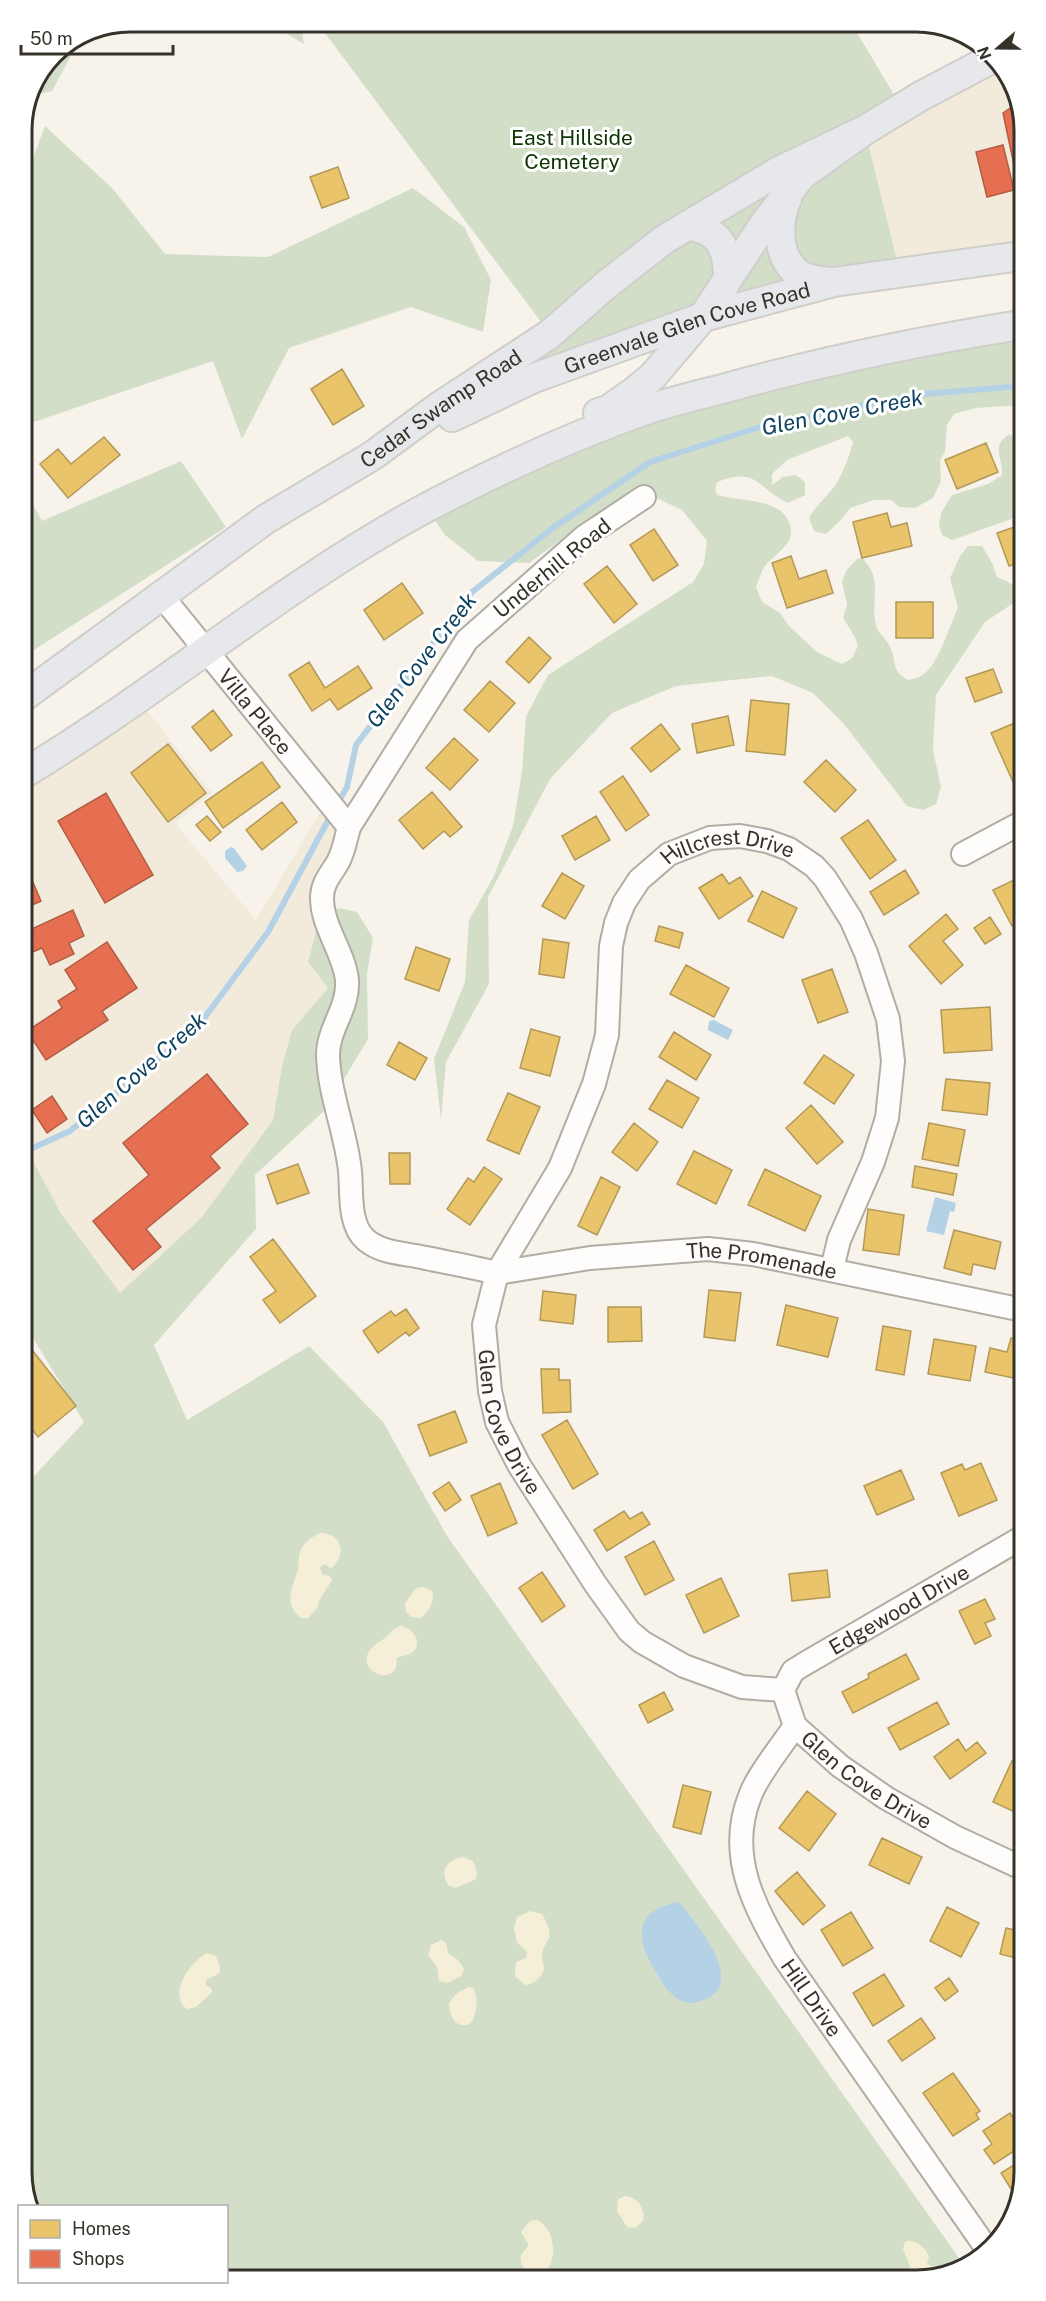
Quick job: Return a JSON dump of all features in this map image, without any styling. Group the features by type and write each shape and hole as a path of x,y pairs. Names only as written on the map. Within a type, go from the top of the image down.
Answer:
{"main road":[{"name":"Cedar Swamp Road","path":"538,453 563,426 608,410 636,391 652,376 703,317 728,276 792,186 814,165 865,130 968,71"},
{"name":"Cedar Swamp Road","path":"32,690 266,519 372,456 440,406 550,334 606,285 665,239 779,171 865,130"},
{"path":"792,186 783,207 780,223 780,238 784,252 798,273 811,280 834,282"},
{"path":"688,225 705,228 719,240 726,252 728,276"},
{"name":"Greenvale Glen Cove Road","path":"372,456 534,378 703,317 834,282 1014,257"},
{"path":"32,768 103,724 337,561 422,511 538,453 649,409 782,372 920,341 1014,326"}],"street":[{"name":"Underhill Road","path":"346,823 467,640 584,537 644,497"},
{"name":"Villa Place","path":"161,595 346,823"},
{"path":"346,823 339,860 324,883 322,899 327,921 346,972 346,1001 330,1040 328,1054 332,1089 350,1169 356,1227 364,1239 381,1250 471,1266 497,1273"},
{"path":"963,854 1014,827"},
{"name":"Hillcrest Drive","path":"497,1273 560,1168 594,1084 606,1035 611,945 624,903 639,880 669,854 710,838 740,836 767,841 789,849 814,866 825,878 850,919 866,953 888,1019 893,1061 887,1118 873,1162 839,1240 832,1269"},
{"name":"The Promenade","path":"497,1273 590,1258 708,1249 753,1254 832,1269 1014,1308"},
{"name":"Glen Cove Drive","path":"497,1273 484,1325 490,1391 497,1422 519,1465 596,1585 629,1631 642,1642 684,1666 742,1686 783,1690 795,1726 840,1766 886,1798 955,1837 1014,1864"},
{"name":"Edgewood Drive","path":"783,1690 793,1671 1014,1542"},
{"name":"Hill Drive","path":"795,1726 750,1793 740,1825 741,1852 747,1882 760,1917 785,1959 983,2243"}],"shaded area":[{"path":"968,72 968,78 999,78 1013,111 1014,257 900,273 865,130"},
{"path":"139,700 212,793 175,823 256,920 320,812 337,831 327,858 321,888 328,988 292,1030 282,1066 273,1120 201,1218 120,1294 60,1212 32,1163 32,769"}],"green space":[{"path":"284,32 302,32 304,44"},
{"name":"East Hillside Cemetery","path":"324,32 857,32 902,108 865,130 900,273 832,280 446,411 779,171 550,334"},
{"path":"75,48 52,91 39,94 52,70"},
{"path":"45,126 112,188 165,254 268,257 413,188 464,227 491,280 483,332 411,307 289,348 242,439 213,361 32,423 32,161"},
{"path":"1014,326 1014,405 976,408 954,414 947,425 945,452 940,460 941,481 933,498 915,508 899,507 891,500 874,500 850,508 826,534 814,531 809,518 834,487 843,471 853,442 848,436 787,460 772,474 772,485 783,477 796,475 805,482 805,495 788,503 756,481 741,476 717,482 715,489 717,495 769,505 778,509 785,516 791,529 789,540 765,566 756,587 762,602 780,613 789,626 817,652 842,664 852,658 858,646 843,618 847,605 842,582 846,571 857,559 862,558 873,574 876,625 890,646 897,670 908,680 928,671 943,645 958,608 950,578 960,556 968,546 982,546 997,577 1014,584 1014,603 985,622 936,695 933,750 941,787 936,804 923,810 907,806 844,724 813,693 772,676 676,686 612,713 550,779 488,897 489,984 446,1062 441,1120 434,1059 465,982 469,920 494,876 513,826 522,772 526,716 548,675 693,582 704,564 707,541 682,510 650,495 609,505 529,563 478,561 445,535 424,505 623,418"},
{"path":"1009,434 1014,437 1014,518 952,540 942,535 939,525 941,513 952,495 988,484 1002,475 999,448 1003,439"},
{"path":"181,461 226,527 32,651 32,502 42,521"},
{"path":"339,908 357,912 373,938 367,973 368,1039 326,1109 255,1175 256,1229 154,1345 187,1420 309,1346 383,1422 447,1536 960,2259 935,2268 916,2270 228,2269 228,2205 38,2205 32,2184 32,1478 84,1422 32,1336 32,1159 60,1212 120,1293 201,1218 273,1120 282,1066 292,1030 328,988 308,962 320,917"}],"sand":[{"path":"321,1533 328,1534 337,1540 341,1550 340,1556 333,1567 330,1568 325,1564 320,1567 322,1574 330,1576 332,1580 317,1608 308,1618 301,1618 292,1607 290,1596 298,1570 299,1556 307,1541"},
{"path":"424,1587 432,1591 433,1599 430,1606 420,1618 411,1617 406,1612 405,1603 416,1588"},
{"path":"401,1626 415,1635 416,1648 407,1655 397,1658 396,1667 391,1673 378,1674 371,1670 367,1664 367,1657 371,1648 395,1628"},
{"path":"462,1857 473,1861 477,1872 476,1879 456,1888 449,1886 444,1871 448,1864"},
{"path":"530,1911 542,1914 547,1923 549,1935 543,1951 542,1974 535,1982 525,1985 515,1976 516,1962 526,1958 527,1955 517,1942 514,1928 517,1917"},
{"path":"441,1940 446,1943 448,1953 458,1960 464,1969 461,1976 447,1983 439,1981 437,1967 428,1955 431,1945"},
{"path":"207,1953 216,1956 220,1973 206,1980 206,1985 212,1989 212,1992 196,2007 187,2009 181,2003 180,1987 194,1963"},
{"path":"469,1987 475,1992 476,2010 471,2023 462,2025 452,2017 449,2003 457,1993"},
{"path":"625,2196 637,2201 642,2208 643,2221 635,2228 627,2227 617,2211 618,2199"},
{"path":"537,2220 544,2225 552,2241 552,2260 546,2270 526,2270 522,2264 522,2254 529,2245 521,2232 530,2221"},
{"path":"905,2242 918,2243 929,2256 927,2264 933,2268 911,2270 903,2249"}],"water":[{"path":"231,847 247,866 243,871 237,872 225,858 225,851"},
{"path":"714,1020 733,1030 728,1040 708,1030 709,1021"},
{"path":"935,1197 956,1203 954,1212 950,1211 944,1235 926,1231"},
{"path":"679,1902 714,1951 721,1979 717,1991 706,1999 690,2003 676,1998 669,1991 654,1969 643,1945 643,1925 647,1917 654,1911"}],"building: Homes":[{"path":"338,167 349,198 322,208 310,177"},
{"path":"342,369 364,406 333,425 311,389"},
{"path":"104,437 120,455 68,498 40,464 58,449 71,464"},
{"path":"986,443 998,472 957,489 945,460"},
{"path":"887,513 891,527 907,523 912,546 862,558 853,522"},
{"path":"1014,527 1014,564 1009,566 997,533"},
{"path":"654,529 678,565 653,581 630,545"},
{"path":"791,556 799,579 826,570 833,593 787,608 772,563"},
{"path":"607,566 637,604 614,623 584,584"},
{"path":"402,583 423,613 384,640 364,610"},
{"path":"896,602 933,602 933,638 896,638"},
{"path":"529,637 551,658 529,683 506,662"},
{"path":"309,662 325,688 358,666 372,688 338,710 330,699 312,711 289,675"},
{"path":"993,669 1002,692 975,702 966,678"},
{"path":"490,681 515,703 489,732 464,710"},
{"path":"751,700 789,704 785,755 746,751"},
{"path":"213,710 232,735 211,751 192,727"},
{"path":"728,716 734,745 697,753 692,724"},
{"path":"1014,723 1014,784 991,733"},
{"path":"661,724 680,749 651,772 631,748"},
{"path":"454,738 478,760 450,790 426,768"},
{"path":"168,744 206,793 168,822 131,773"},
{"path":"826,760 856,790 835,812 804,782"},
{"path":"262,762 280,787 223,828 205,802"},
{"path":"623,776 649,815 626,831 600,792"},
{"path":"432,792 462,827 450,837 444,831 423,849 399,820"},
{"path":"282,802 297,822 262,850 246,830"},
{"path":"207,816 221,832 210,841 196,825"},
{"path":"596,816 610,840 575,860 562,836"},
{"path":"868,820 896,860 870,879 841,838"},
{"path":"905,870 919,893 884,915 870,892"},
{"path":"562,873 584,886 565,919 542,906"},
{"path":"722,874 729,884 740,877 753,896 719,919 699,888"},
{"path":"1014,880 1014,925 1012,926 993,890"},
{"path":"762,891 797,908 783,938 748,921"},
{"path":"946,914 958,929 943,941 963,965 941,984 909,946"},
{"path":"990,917 1001,934 985,944 974,928"},
{"path":"659,926 683,933 679,948 655,941"},
{"path":"543,939 569,943 564,978 539,974"},
{"path":"416,947 450,959 439,991 405,979"},
{"path":"686,965 729,988 714,1017 670,994"},
{"path":"832,969 848,1012 818,1023 802,980"},
{"path":"990,1007 992,1050 944,1053 941,1010"},
{"path":"531,1029 560,1037 550,1076 520,1068"},
{"path":"674,1032 711,1055 696,1080 659,1057"},
{"path":"399,1042 427,1058 415,1080 387,1065"},
{"path":"824,1055 854,1075 834,1104 804,1083"},
{"path":"946,1079 990,1083 987,1115 942,1110"},
{"path":"667,1080 699,1098 682,1128 649,1109"},
{"path":"508,1093 540,1107 519,1154 487,1140"},
{"path":"811,1105 843,1142 817,1164 786,1128"},
{"path":"634,1123 658,1142 637,1171 612,1152"},
{"path":"929,1123 965,1130 958,1166 922,1159"},
{"path":"694,1151 732,1170 716,1204 677,1184"},
{"path":"389,1153 410,1153 410,1184 390,1184"},
{"path":"298,1164 309,1193 277,1204 267,1175"},
{"path":"915,1166 957,1174 953,1195 912,1187"},
{"path":"484,1167 502,1179 470,1225 447,1209 468,1178 474,1182"},
{"path":"765,1169 821,1196 805,1231 748,1205"},
{"path":"601,1177 620,1187 597,1235 578,1226"},
{"path":"868,1209 904,1215 899,1255 863,1250"},
{"path":"954,1230 1001,1242 995,1269 973,1264 971,1275 944,1268"},
{"path":"273,1239 316,1296 280,1323 263,1300 276,1291 250,1257"},
{"path":"709,1290 741,1293 735,1341 704,1337"},
{"path":"543,1291 576,1295 573,1324 540,1320"},
{"path":"786,1305 838,1318 828,1357 777,1345"},
{"path":"608,1307 641,1307 642,1341 608,1342"},
{"path":"406,1309 419,1328 409,1336 406,1332 378,1353 363,1331 391,1311 395,1316"},
{"path":"883,1326 911,1331 904,1375 876,1370"},
{"path":"1011,1338 1014,1339 1014,1378 985,1372 990,1348 1007,1352"},
{"path":"934,1339 976,1346 970,1381 928,1374"},
{"path":"32,1350 76,1406 38,1437 32,1429"},
{"path":"541,1369 559,1369 559,1380 570,1380 571,1412 543,1413"},
{"path":"455,1411 467,1442 430,1456 418,1425"},
{"path":"567,1420 598,1474 573,1489 542,1435"},
{"path":"981,1463 997,1500 959,1516 941,1473 962,1464 965,1470"},
{"path":"901,1470 914,1499 877,1515 864,1486"},
{"path":"449,1482 461,1500 445,1511 433,1493"},
{"path":"500,1483 517,1523 488,1536 471,1496"},
{"path":"624,1511 630,1519 642,1512 650,1524 607,1551 594,1530"},
{"path":"654,1541 674,1580 645,1595 625,1557"},
{"path":"827,1570 830,1597 792,1601 789,1574"},
{"path":"542,1572 565,1606 542,1622 519,1588"},
{"path":"721,1578 739,1616 704,1633 686,1595"},
{"path":"985,1599 995,1619 985,1623 991,1636 975,1644 959,1611"},
{"path":"906,1654 919,1679 853,1713 842,1692 869,1678 868,1674"},
{"path":"664,1692 673,1710 648,1723 639,1705"},
{"path":"937,1702 949,1724 900,1750 888,1728"},
{"path":"958,1739 966,1751 977,1742 986,1753 950,1779 934,1757"},
{"path":"1012,1761 1014,1762 1014,1812 993,1802"},
{"path":"683,1785 711,1792 701,1834 673,1827"},
{"path":"807,1791 836,1814 809,1851 779,1828"},
{"path":"882,1838 922,1857 909,1884 869,1865"},
{"path":"797,1872 825,1906 803,1925 775,1891"},
{"path":"947,1907 979,1923 961,1957 930,1941"},
{"path":"851,1912 873,1948 843,1966 821,1930"},
{"path":"1006,1928 1014,1930 1014,1958 1000,1954"},
{"path":"884,1974 904,2006 873,2026 853,1993"},
{"path":"949,1978 958,1991 945,2001 935,1988"},
{"path":"921,2018 935,2038 902,2061 888,2041"},
{"path":"953,2073 980,2111 976,2114 979,2119 953,2136 923,2093"},
{"path":"1010,2113 1014,2119 1014,2151 994,2164 984,2150 992,2144 983,2131"},
{"path":"1014,2165 1013,2191 1001,2173"}],"building: Shops":[{"path":"1012,107 1014,165 1003,113"},
{"path":"1003,145 1014,190 987,197 976,152"},
{"path":"106,793 153,875 105,903 58,821"},
{"path":"32,880 41,901 32,905"},
{"path":"73,910 84,936 69,943 74,954 50,965 42,948 32,952 32,929"},
{"path":"107,942 137,988 102,1011 108,1020 46,1060 32,1039 32,1028 62,1008 58,1001 77,989 65,970"},
{"path":"207,1074 248,1124 210,1156 220,1168 146,1229 161,1247 133,1270 93,1221 149,1175 123,1143"},
{"path":"52,1096 67,1119 47,1133 32,1110"}],"waterway":[{"name":"Glen Cove Creek","path":"337,804 347,787 356,745 472,592 554,527 650,462 763,426 913,395 1014,387"},
{"name":"Glen Cove Creek","path":"32,1148 70,1131 199,1025 268,932 332,813"}]}
